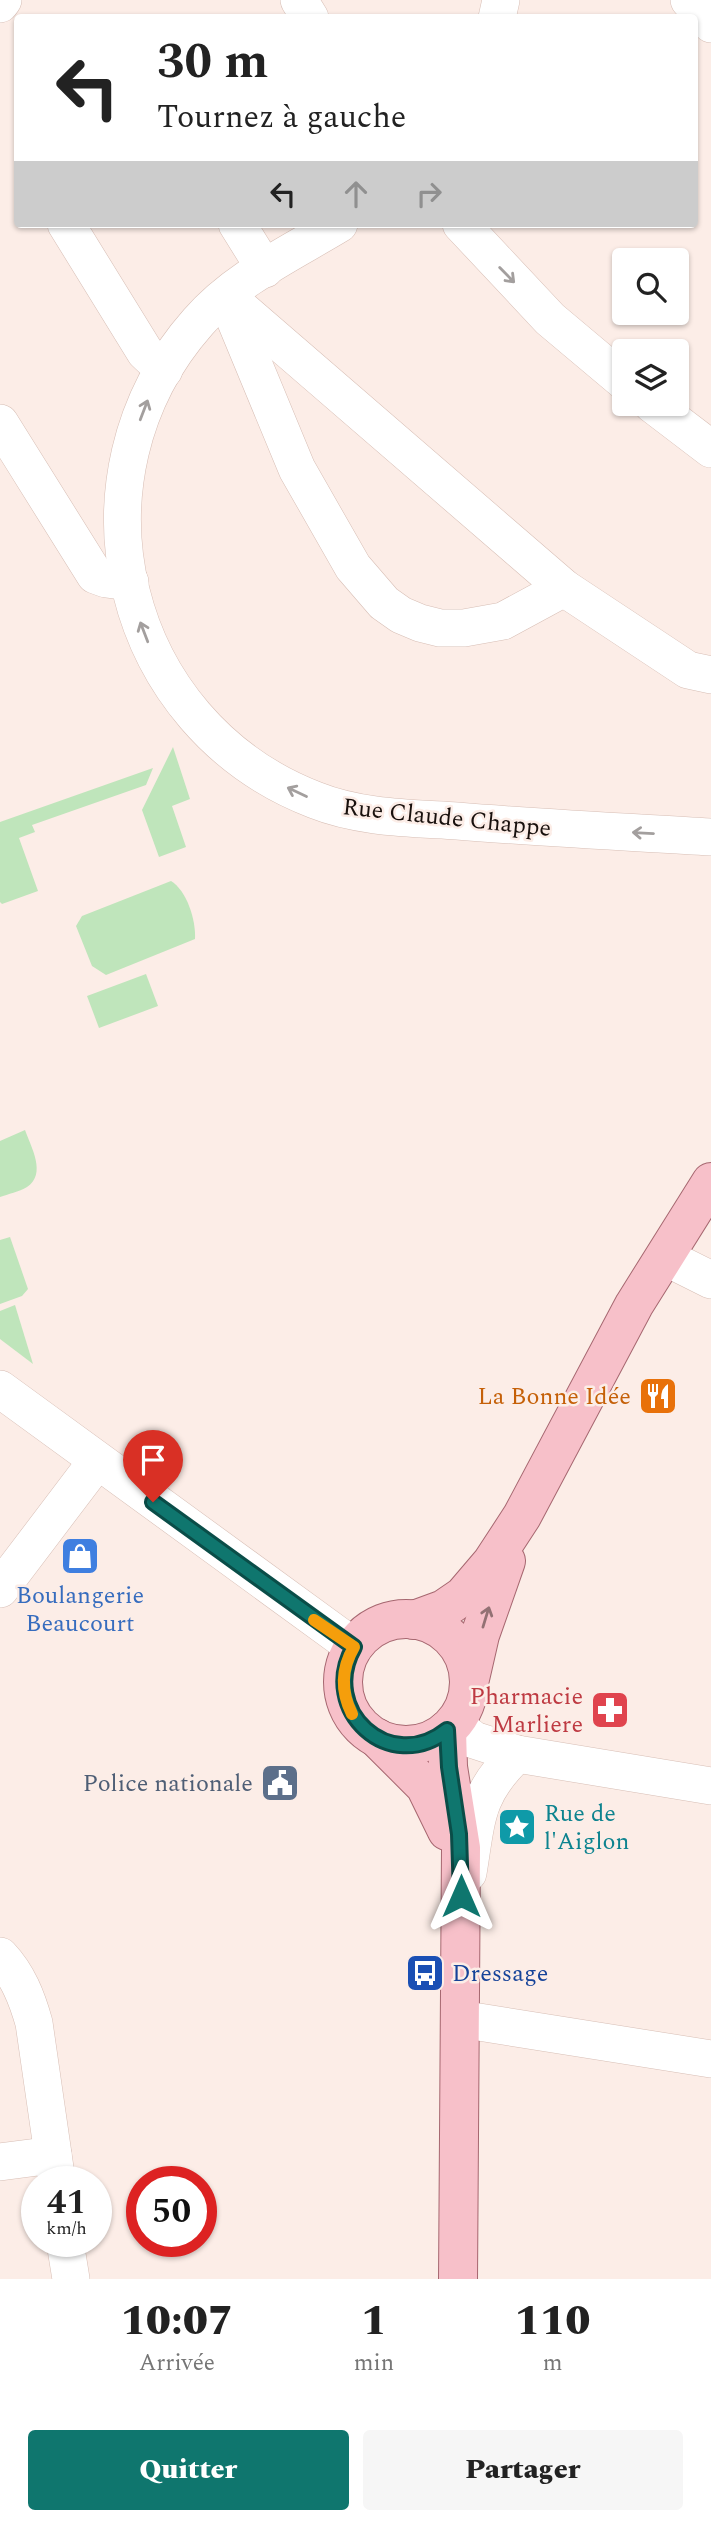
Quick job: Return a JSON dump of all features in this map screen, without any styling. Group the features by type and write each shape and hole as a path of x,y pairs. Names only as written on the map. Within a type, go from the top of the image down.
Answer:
{"main road":[{"path":"461,1873 431,1795 417,1777 353,1716 345,1698 344,1672 354,1647 370,1631 385,1623 414,1620 444,1609 473,1587 522,1516 620,1331 711,1182"},
{"path":"377,1738 394,1744 413,1745 431,1740 450,1727 465,1705 480,1635 522,1516"},
{"path":"414,1620 434,1626 451,1638 466,1662 469,1683"},
{"path":"450,1727 449,1767 459,1834 461,1873 458,2279"}],"street":[{"path":"689,0 711,24"},
{"path":"68,228 145,352 164,370"},
{"path":"239,228 265,269"},
{"name":"Rue Claude Chappe","path":"332,228 226,296 196,324 164,370 147,402 126,474 123,526 134,605 150,649 162,671 192,714 211,733 269,778 312,799 376,815 525,827 711,837"},
{"path":"465,228 550,319 612,371"},
{"path":"226,296 564,588 688,670 711,675"},
{"path":"226,296 297,469 353,567 384,603 421,624 464,628 503,621 564,588"},
{"path":"668,416 711,449"},
{"path":"0,423 95,575 130,582"},
{"path":"665,1257 711,1280"},
{"path":"0,1389 354,1647"},
{"path":"0,1590 97,1461"},
{"path":"450,1727 474,1740 517,1754 711,1786"},
{"path":"460,1919 480,1808 488,1787 501,1769 517,1754"},
{"path":"0,1956 11,1968 29,2003 55,2166"},
{"path":"460,2019 711,2059"},
{"path":"0,2162 31,2166"},
{"path":"67,2257 71,2279"}],"green space":[{"path":"173,747 190,799 172,806 186,847 159,857 142,810"},
{"path":"153,768 146,785 32,825 35,832 19,838 38,891 2,904 0,902 0,822"},
{"path":"171,881 182,892 189,907 195,939 106,975 92,966 76,926 82,916"},
{"path":"146,974 158,1006 99,1028 87,996"},
{"path":"25,1130 36,1160 36,1175 27,1187 0,1197 0,1141"},
{"path":"10,1237 28,1289 22,1296 0,1304 0,1240"},
{"path":"15,1305 33,1364 0,1339 0,1311"}],"slow traffic":[{"path":"314,1620 354,1647 344,1672 343,1685 352,1714"}],"place":[{"name":"La Bonne Idée","path":"658,1396"},
{"name":"Boulangerie Beaucourt","path":"80,1556"},
{"name":"Pharmacie Marliere","path":"610,1710"},
{"name":"Police nationale","path":"280,1783"},
{"name":"Rue de l'Aiglon","path":"517,1827"},
{"name":"Dressage","path":"425,1973"}],"route":[{"path":"153,1502 354,1647 344,1672 343,1685 353,1716 366,1731 382,1741 407,1745 425,1742 447,1730 447,1755 461,1849 461,1896"}]}
